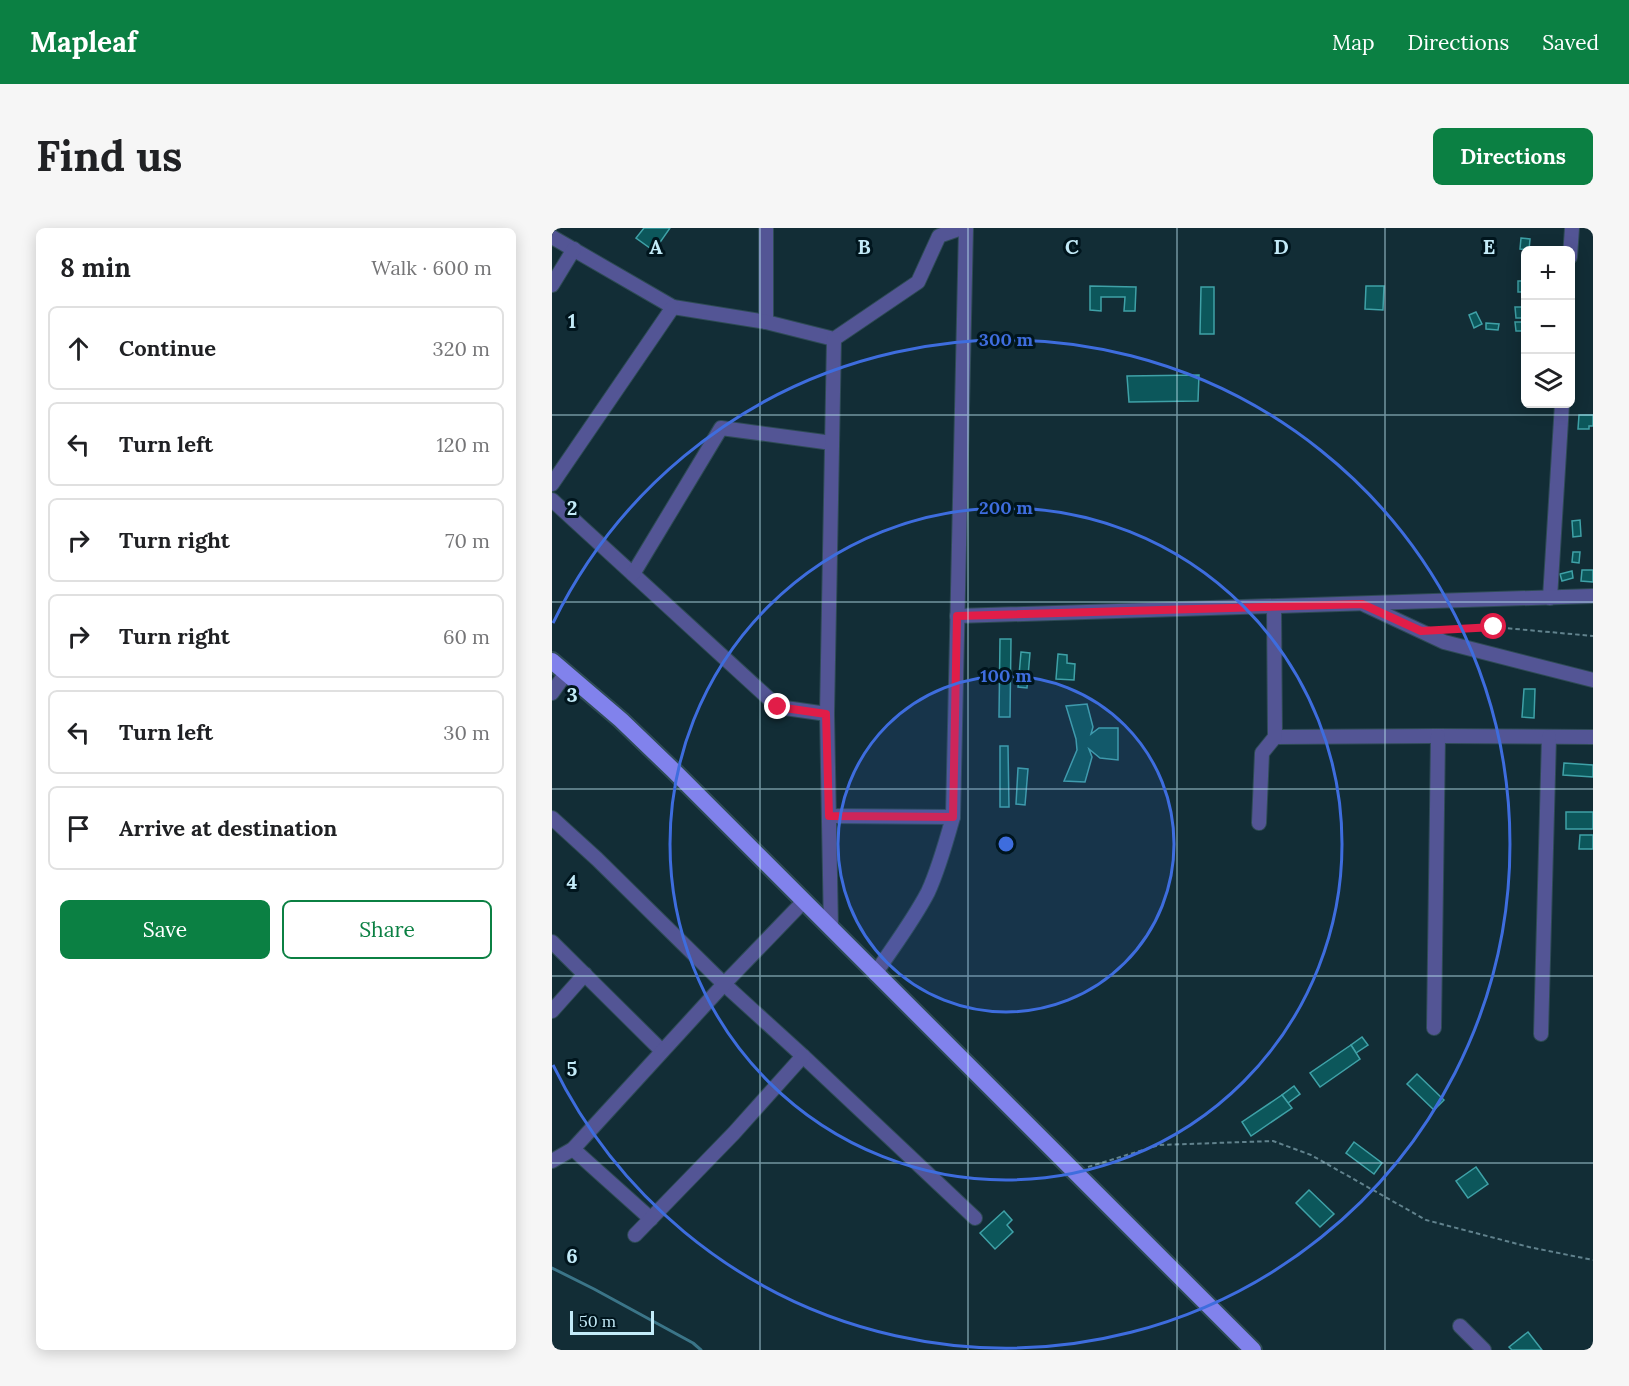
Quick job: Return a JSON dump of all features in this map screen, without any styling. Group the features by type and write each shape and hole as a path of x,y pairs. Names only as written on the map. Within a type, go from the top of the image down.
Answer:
{"main road":[{"path":"552,661 621,720 1253,1350"}],"street":[{"path":"766,228 766,322"},
{"path":"552,237 673,307 766,322 834,339 918,282 939,236 964,228 953,817 939,867 928,891 915,915 875,974"},
{"path":"1571,246 1572,228"},
{"path":"552,285 574,249"},
{"path":"552,484 673,307"},
{"path":"831,929 826,714 834,339"},
{"path":"1550,598 1562,408"},
{"path":"633,574 721,428 832,443"},
{"path":"552,500 778,707 826,714"},
{"path":"957,616 1593,596"},
{"path":"1362,604 1444,642 1593,680"},
{"path":"1259,823 1262,753 1275,737 1274,607"},
{"path":"552,693 566,673"},
{"path":"1434,1028 1438,736"},
{"path":"1275,737 1593,737"},
{"path":"1541,1034 1550,737"},
{"path":"829,816 953,817"},
{"path":"552,818 724,984 975,1218"},
{"path":"552,1161 573,1149 724,984 804,901"},
{"path":"552,942 662,1051"},
{"path":"552,1011 585,974"},
{"path":"635,1235 734,1133 803,1056"},
{"path":"573,1149 651,1219"},
{"path":"1460,1326 1484,1350"}],"path":[{"path":"1421,631 1494,627 1593,636"},
{"path":"1073,1171 1159,1145 1273,1141 1311,1155 1426,1220 1529,1247 1593,1260"}],"building":[{"path":"644,228 670,228 654,251 636,238"},
{"path":"1521,238 1530,239 1529,246 1521,246 1520,249"},
{"path":"1518,281 1521,281 1521,292 1518,292"},
{"path":"1090,286 1136,287 1135,311 1124,311 1125,297 1101,297 1101,311 1090,310"},
{"path":"1366,286 1384,286 1383,310 1365,309"},
{"path":"1201,287 1214,287 1214,334 1200,334"},
{"path":"1515,307 1521,307 1521,318 1516,318"},
{"path":"1476,312 1482,324 1474,328 1469,315"},
{"path":"1515,322 1521,322 1521,331 1516,331"},
{"path":"1486,323 1499,324 1498,330 1486,329"},
{"path":"1199,375 1198,401 1129,402 1127,376"},
{"path":"1579,415 1593,415 1593,426 1589,426 1589,429 1578,429"},
{"path":"1580,520 1581,536 1573,537 1572,521"},
{"path":"1573,552 1580,552 1579,563 1572,562"},
{"path":"1582,570 1593,570 1593,582 1581,581"},
{"path":"1572,571 1573,578 1562,581 1560,574"},
{"path":"1000,639 1011,639 1010,717 999,717"},
{"path":"1021,652 1030,653 1027,688 1018,687"},
{"path":"1058,654 1067,655 1067,663 1075,664 1074,680 1056,679"},
{"path":"1524,689 1535,689 1534,718 1522,717"},
{"path":"1087,704 1093,727 1091,734 1099,728 1118,728 1118,760 1100,758 1089,749 1092,757 1085,782 1064,781 1077,750 1066,706"},
{"path":"1000,746 1008,746 1009,807 1000,807"},
{"path":"1564,763 1593,765 1593,777 1563,775"},
{"path":"1018,768 1028,769 1025,805 1016,804"},
{"path":"1566,812 1593,812 1593,829 1566,829"},
{"path":"1580,835 1593,835 1593,849 1579,849"},
{"path":"1362,1037 1368,1045 1356,1053 1351,1045"},
{"path":"1351,1045 1360,1059 1320,1087 1310,1073"},
{"path":"1417,1074 1444,1100 1434,1110 1407,1084"},
{"path":"1294,1086 1300,1094 1288,1103 1282,1095"},
{"path":"1282,1095 1292,1108 1251,1136 1242,1122"},
{"path":"1354,1142 1382,1163 1374,1174 1346,1153"},
{"path":"1476,1167 1488,1184 1468,1198 1456,1181"},
{"path":"1309,1190 1334,1214 1320,1227 1296,1203"},
{"path":"1004,1211 1012,1220 1007,1225 1013,1232 995,1249 980,1233"},
{"path":"1528,1332 1542,1350 1512,1350 1509,1347"}],"waterway":[{"path":"552,1268 693,1343 701,1350"}],"route":[{"path":"778,707 826,714 829,816 953,817 957,616 1362,604 1421,631 1494,627"}]}
